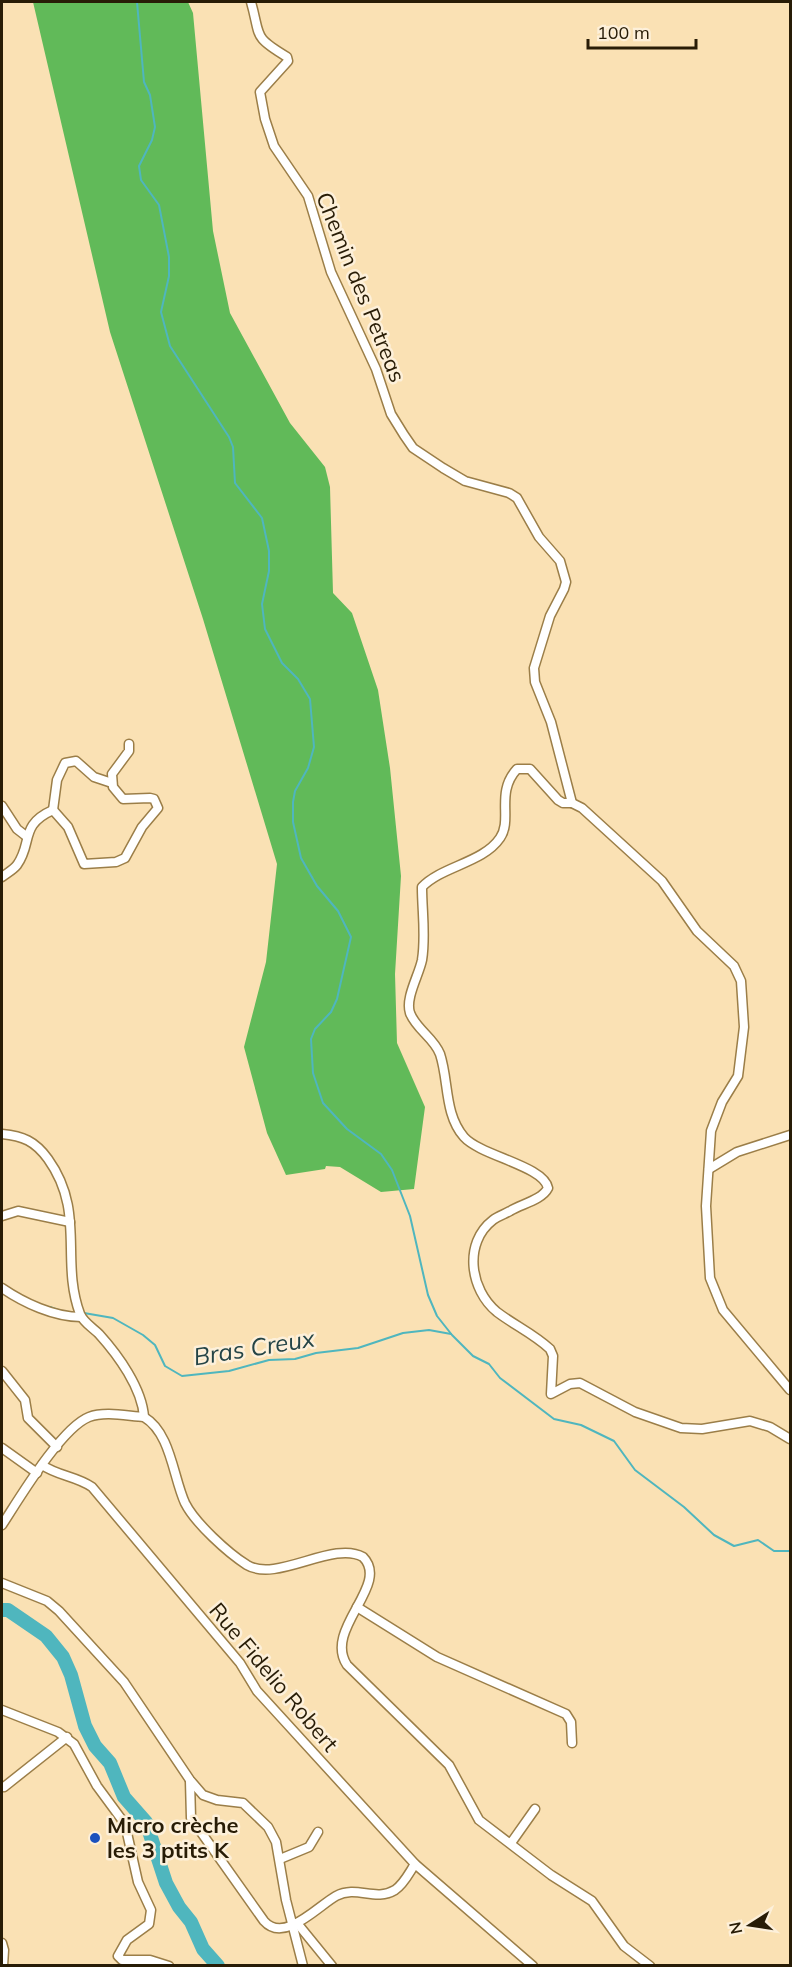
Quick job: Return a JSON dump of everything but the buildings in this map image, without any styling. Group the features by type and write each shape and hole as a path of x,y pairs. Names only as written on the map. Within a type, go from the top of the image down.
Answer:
{"street":[{"name":"Chemin des Petreas","path":"251,2 259,36 265,44 287,57 288,62 261,92 261,103 271,137 314,210 331,272 376,369 396,424 413,448 427,459 465,481 509,493 517,498 539,537 560,561 566,582 550,616 534,668 535,682 551,722 572,803"},
{"path":"112,783 94,777 76,761 65,763 57,780 53,810 68,827 84,864 116,862 125,858 142,828 158,808 154,800 150,798 123,799 112,783 112,774 129,751 129,744"},
{"path":"790,1390 723,1310 710,1278 705,1206 711,1131 722,1102 738,1076 744,1027 741,981 734,966 723,953 697,931 662,881 598,825 582,807 572,803 563,804 530,769 517,769 506,790 503,804 505,823 499,841 422,887 422,958 410,1004 410,1014 435,1044 440,1055 454,1118 465,1137 500,1158 536,1173 545,1179 548,1188 538,1198 494,1220 486,1228 474,1256 476,1282 481,1293 495,1311 550,1349 553,1356 551,1394 570,1384 580,1383 635,1412 681,1428 702,1429 750,1421 770,1427 790,1439"},
{"path":"2,806 17,829 26,836"},
{"path":"2,877 16,867 26,836 35,821 53,810"},
{"path":"2,1134 26,1137 44,1153 55,1168 68,1197 73,1284 81,1317 101,1337 135,1382 144,1417 156,1428 185,1502 198,1523 244,1563 254,1568 264,1569 347,1553 359,1554 367,1560 370,1572 357,1607 342,1635 340,1650 343,1660 352,1672 449,1765 479,1820 550,1875 592,1901 624,1946 650,1965"},
{"path":"709,1169 737,1152 790,1135"},
{"path":"2,1216 18,1211 70,1222"},
{"path":"2,1288 28,1303 66,1317 81,1317"},
{"path":"2,1371 25,1400 28,1418 57,1447"},
{"path":"2,1525 40,1469 81,1421 91,1416 144,1417"},
{"name":"Rue Fidelio Robert","path":"2,1448 40,1469 80,1479 92,1487 240,1663 257,1691 415,1864 533,1965"},
{"path":"2,1583 47,1601 59,1611 137,1698 147,1719 190,1780 210,1798 239,1801 250,1807 273,1834 303,1965"},
{"path":"357,1607 437,1657 566,1714 572,1722 572,1743"},
{"path":"2,1710 67,1737 97,1786 125,1824 138,1882 151,1910 149,1924 127,1941 118,1956 122,1960 150,1960 169,1965"},
{"path":"5,1789 67,1737"},
{"path":"190,1780 191,1818 268,1925 294,1925 340,1894 360,1891 376,1896 396,1890 415,1864"},
{"path":"511,1843 535,1809"},
{"path":"280,1859 309,1847 318,1832"},
{"path":"294,1925 332,1965"},
{"path":"2,1943 3,1965"}],"green space":[{"path":"33,2 188,2 193,13 213,231 230,313 290,423 325,467 330,487 333,593 352,613 378,690 390,768 401,876 395,974 397,1043 425,1107 414,1189 381,1192 340,1167 326,1166 325,1169 286,1175 267,1133 244,1047 266,962 277,864 203,619 110,332"}],"waterway":[{"path":"137,2 144,82 150,95 155,127 152,140 139,166 141,180 159,205 169,257 169,276 161,312 170,346 229,437 233,447 235,483 262,518 269,551 269,571 262,604 265,629 282,663 298,679 310,699 314,747 308,768 295,791 293,822 301,858 317,886 338,911 351,937 337,999 331,1012 315,1029 311,1039 313,1073 323,1103 347,1129 381,1154 392,1170 410,1216 428,1295 437,1316 473,1356 489,1364 500,1378 554,1419 581,1425 614,1441 635,1470 684,1507 714,1535 734,1546 758,1540 774,1551 790,1551"},
{"name":"Bras Creux","path":"50,1307 61,1311"},
{"name":"Bras Creux","path":"84,1313 113,1318 143,1335 155,1345 165,1366 182,1376 229,1371 269,1360 295,1359 316,1353 358,1348 403,1333 429,1330 451,1334"},
{"path":"2,1610 8,1610 46,1636 63,1657 71,1675 85,1726 95,1746 110,1763 124,1797 146,1822 166,1883 179,1907 191,1922 203,1949 218,1966"}],"place":[{"name":"Micro crèche les 3 ptits K","path":"95,1838"}]}
